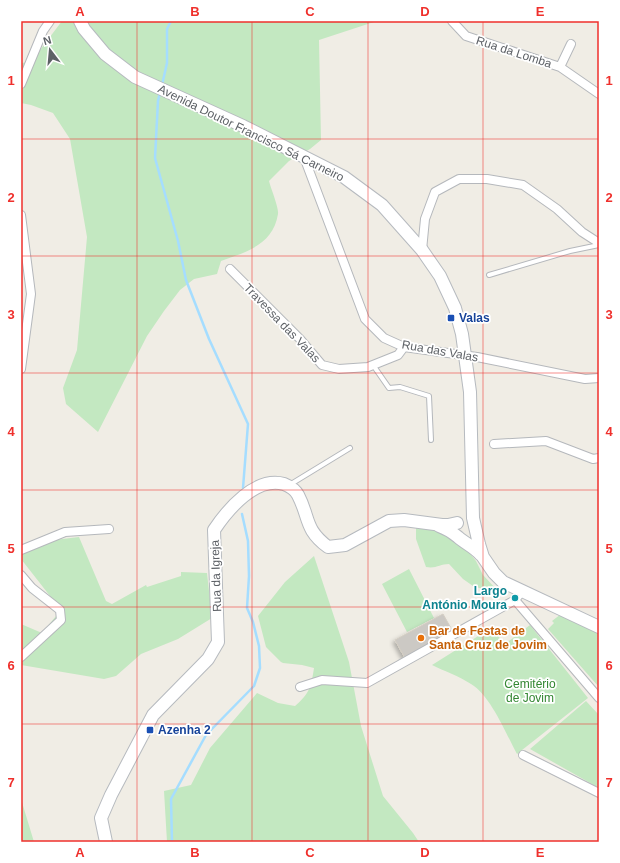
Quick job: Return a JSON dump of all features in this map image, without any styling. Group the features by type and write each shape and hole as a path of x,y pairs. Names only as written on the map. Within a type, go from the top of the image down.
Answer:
{"street":[{"path":"21,84 43,31 50,21"},
{"name":"Avenida Doutor Francisco Sá Carneiro","path":"80,21 84,29 105,54 135,77 243,126 344,177 382,205 422,250 440,276 455,308 462,334 470,392 472,500 475,528 483,557"},
{"name":"Rua da Lomba","path":"452,21 466,36 560,67 599,94"},
{"path":"560,67 571,44"},
{"name":"Rua das Valas","path":"304,157 365,319 384,338 404,347 466,356 585,379 599,378"},
{"path":"422,250 425,219 435,192 459,179 487,179 523,185 557,209 582,232 599,244"},
{"path":"21,215 31,294 21,369"},
{"name":"Travessa das Valas","path":"230,269 300,339 322,365 339,369 368,367 398,355 404,347"},
{"path":"494,444 546,441 593,459 599,458"},
{"name":"Rua da Igreja","path":"106,842 101,818 111,795 153,715 208,659 218,642 214,530 238,500 258,486 276,482 289,486"},
{"path":"289,486 297,493 310,529 317,539 328,547 346,545 389,521 404,520 434,525 447,529 473,546 498,577 518,595 599,698"},
{"name":"Avenida Doutor Francisco Sá Carneiro","path":"460,521 471,512 472,500"},
{"path":"434,525 448,525 460,521 470,520 475,528 472,538 466,540 460,538 455,529 460,521"},
{"path":"21,550 65,532 109,530"},
{"path":"21,575 32,588 60,610 61,620 21,657"},
{"path":"518,595 599,627"},
{"path":"300,687 322,680 367,683 518,595"},
{"path":"523,755 599,793"}],"lane":[{"path":"489,276 570,251 599,244"},
{"path":"373,365 389,388 400,387 429,396 431,440"},
{"path":"289,486 350,448"}],"green space":[{"path":"62,21 377,21 319,40 321,140 310,149 289,161 269,181 278,211 275,225 264,240 257,246 221,261 217,274 194,279 180,290 147,336 98,432 66,404 63,388 77,350 87,237 70,139 53,113 21,103 21,63 31,62"},
{"path":"416,528 440,531 455,543 461,545 476,561 483,575 497,590 498,594 473,586 463,579 449,564 426,567 416,539"},
{"path":"79,537 106,601 112,604 146,585 147,587 181,576 181,572 207,573 212,618 178,639 141,654 116,676 104,679 21,665 21,624 42,633 61,610 21,559 21,553 46,541"},
{"path":"314,556 349,662 361,726 383,796 419,842 167,842 164,791 191,785 210,748 257,693 278,703 295,706 307,693 312,680 314,668 281,662 266,647 258,616 285,582"},
{"path":"409,569 434,618 407,632 382,584"},
{"name":"Cemitério de Jovim","path":"561,614 599,632 598,686 548,629 554,623 552,621"},
{"name":"Cemitério de Jovim","path":"530,625 588,698 517,754 485,697 462,678 432,665 491,628 505,644"},
{"path":"586,701 599,715 599,788 530,749"},
{"path":"21,799 34,842 21,842"}],"building":[{"name":"Bar de Festas de Santa Cruz de Jovim","path":"443,614 452,630 445,634 446,635 405,658 395,640"}],"waterway":[{"path":"162,85 167,63 167,29 171,21"},
{"path":"160,92 158,101 155,158 178,241 186,280 209,339 248,424 243,488"},
{"path":"172,842 171,799 206,735 254,686 260,668 259,646 253,622 247,608 249,576 248,541 242,514"}],"place":[{"name":"Valas","path":"451,318"},
{"name":"Largo António Moura","path":"515,598"},
{"name":"Bar de Festas de Santa Cruz de Jovim","path":"421,638"},
{"name":"Azenha 2","path":"150,730"}]}
